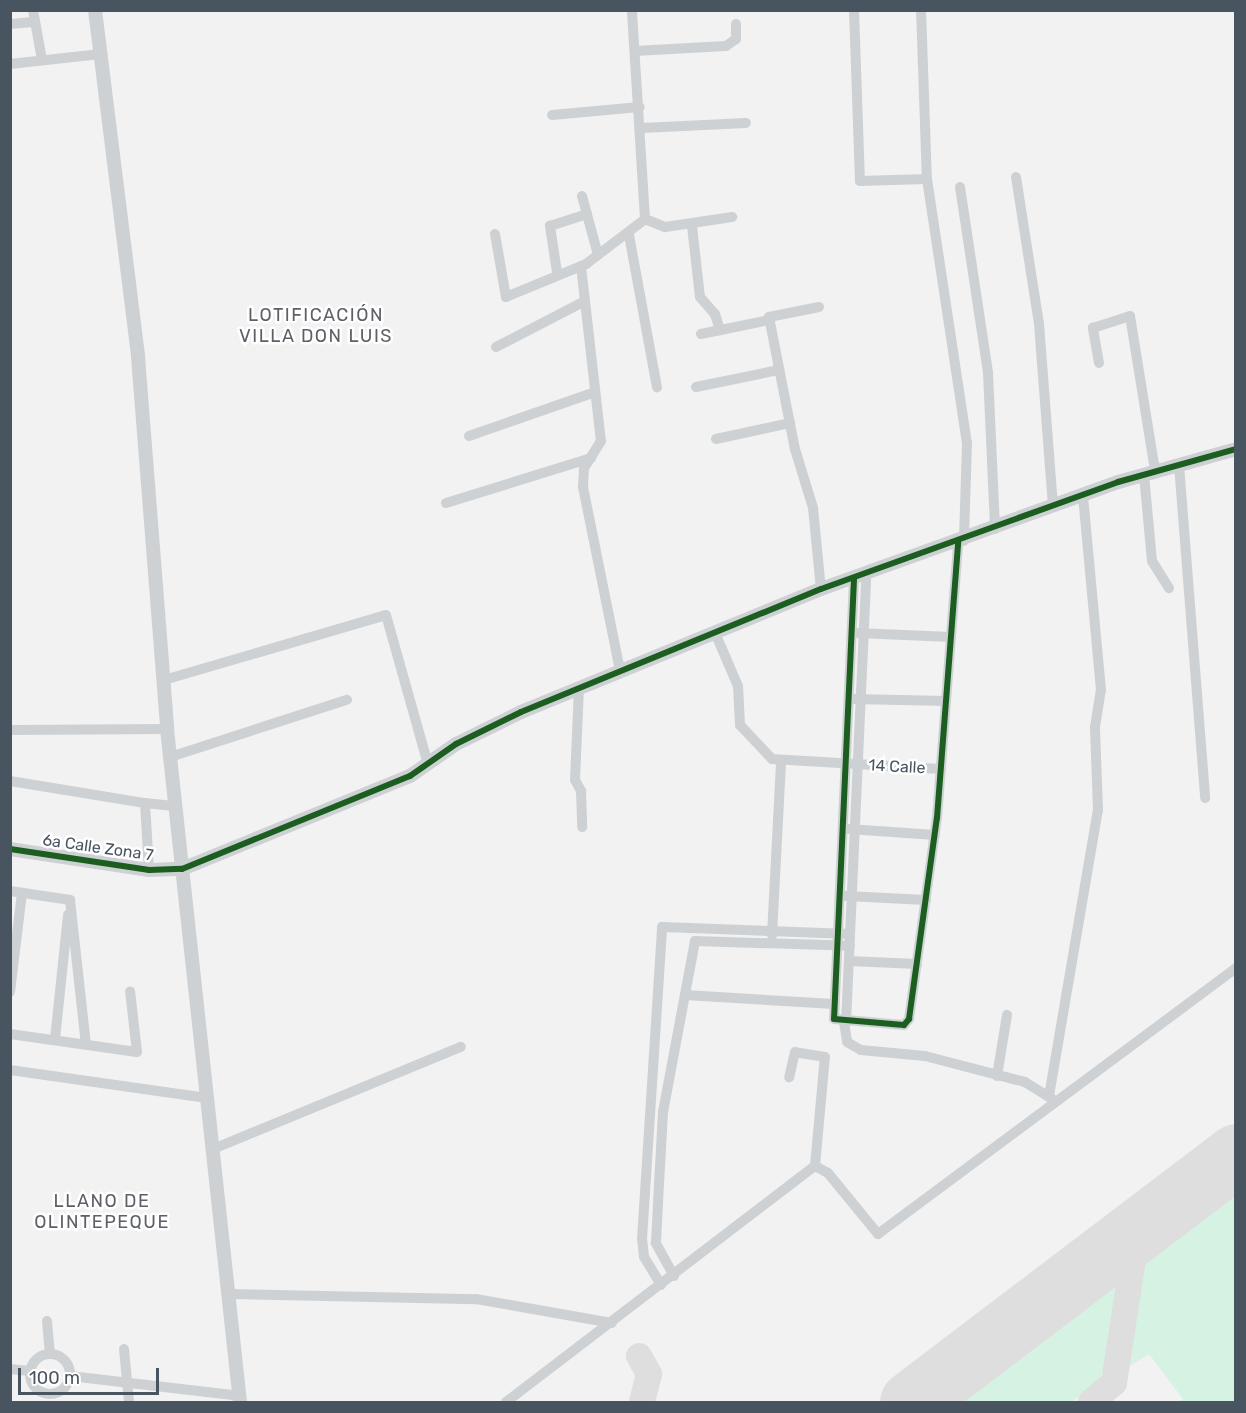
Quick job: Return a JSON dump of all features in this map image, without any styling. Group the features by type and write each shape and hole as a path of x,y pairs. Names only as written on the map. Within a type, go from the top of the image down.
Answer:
{"main road":[{"path":"95,10 138,357 167,729 239,1400"},
{"path":"182,869 397,782 494,724 620,671 716,635 821,589 961,542 1083,495 1236,449"},
{"name":"6a Calle Zona 7","path":"10,849 149,870 182,869"}],"street":[{"path":"495,234 506,297 557,272 581,266 629,235 645,219 642,128 632,10"},
{"path":"854,10 860,182 927,179"},
{"path":"841,1022 907,1024 935,835 961,542 967,443 927,179 921,10"},
{"path":"10,24 33,16 42,60"},
{"path":"635,51 726,46 736,39 736,24"},
{"path":"10,64 100,54"},
{"path":"552,115 640,108"},
{"path":"642,128 746,123"},
{"path":"1016,177 1039,324 1053,506"},
{"path":"960,187 988,373 995,529"},
{"path":"582,195 598,255"},
{"path":"557,272 550,226 588,214"},
{"path":"645,219 659,227 692,226 732,217"},
{"path":"692,226 700,297 715,314 720,330"},
{"path":"629,235 657,387"},
{"path":"581,266 583,302 601,441 591,458 583,487 620,671"},
{"path":"496,347 583,302"},
{"path":"701,334 769,320 775,312 819,307"},
{"path":"1099,363 1093,328 1131,317 1150,473 1152,561 1169,588"},
{"path":"769,320 790,423 813,508 821,589"},
{"path":"696,387 779,370"},
{"path":"469,436 595,392"},
{"path":"716,439 790,423"},
{"path":"446,504 591,458"},
{"path":"1179,465 1204,798"},
{"path":"1052,1100 1098,810 1095,727 1101,690 1083,495"},
{"path":"860,577 851,633 834,1004 847,1042 861,1050 925,1056 997,1076 1052,1100"},
{"path":"841,1022 850,946 861,699 863,634 860,577"},
{"path":"164,680 386,615 428,764"},
{"path":"851,633 951,637"},
{"path":"716,635 738,686 740,725 768,756 781,761 772,942"},
{"path":"579,688 575,780 581,791 582,827"},
{"path":"848,699 946,701"},
{"path":"170,757 347,700"},
{"path":"10,730 167,729"},
{"name":"14 Calle","path":"781,761 941,769"},
{"path":"10,781 176,806"},
{"path":"145,803 149,870"},
{"path":"843,829 935,835"},
{"path":"10,891 70,900"},
{"path":"10,992 22,893"},
{"path":"840,896 926,900"},
{"path":"55,1039 70,900"},
{"path":"70,900 86,1044"},
{"path":"661,1285 644,1257 646,1184 662,927 773,930 838,939 850,946"},
{"path":"674,1276 657,1249 663,1112 696,939 772,942 838,939 850,934"},
{"path":"849,961 916,964"},
{"path":"815,1166 833,1180 878,1234 1052,1100 1236,968"},
{"path":"10,1034 137,1052 130,991"},
{"path":"685,995 834,1004"},
{"path":"997,1076 1007,1016"},
{"path":"213,1149 461,1047"},
{"path":"506,1402 674,1276 815,1166 825,1057 795,1052 789,1077"},
{"path":"10,1070 207,1098"},
{"path":"652,1096 666,1098"},
{"path":"651,1111 663,1112"},
{"path":"646,1184 659,1185"},
{"path":"228,1294 476,1299 612,1323"},
{"path":"47,1321 50,1354"},
{"path":"124,1349 129,1402"},
{"path":"30,1371 39,1358 50,1354"},
{"path":"30,1371 36,1389 53,1398 64,1389 70,1376 67,1364 50,1354"},
{"path":"10,1369 30,1371"},
{"path":"70,1376 127,1383 203,1397 239,1400"}],"green space":[{"path":"1235,1174 1235,1402 1179,1402 1183,1399 1149,1354 1127,1368 1139,1260 1144,1247 1160,1231"},
{"path":"1105,1278 1114,1282 1117,1293 1109,1359 1099,1380 1072,1402 933,1402"}],"taxiway":[{"path":"1091,1402 1114,1383 1135,1246 1172,1204"},
{"path":"1083,1272 1114,1263 1124,1269 1128,1284"},
{"path":"639,1356 649,1374 642,1402"}],"runway":[{"path":"911,1402 1236,1155"}],"cycle path":[{"path":"10,849 149,870 182,869 410,776 456,744 521,712 821,589 1118,482 1236,449"},
{"path":"854,579 834,1019 904,1025 909,1019 937,818 958,543"}],"district":[{"name":"LOTIFICACIÓN VILLA DON LUIS","path":"316,326"},
{"name":"LLANO DE OLINTEPEQUE","path":"102,1212"}]}
